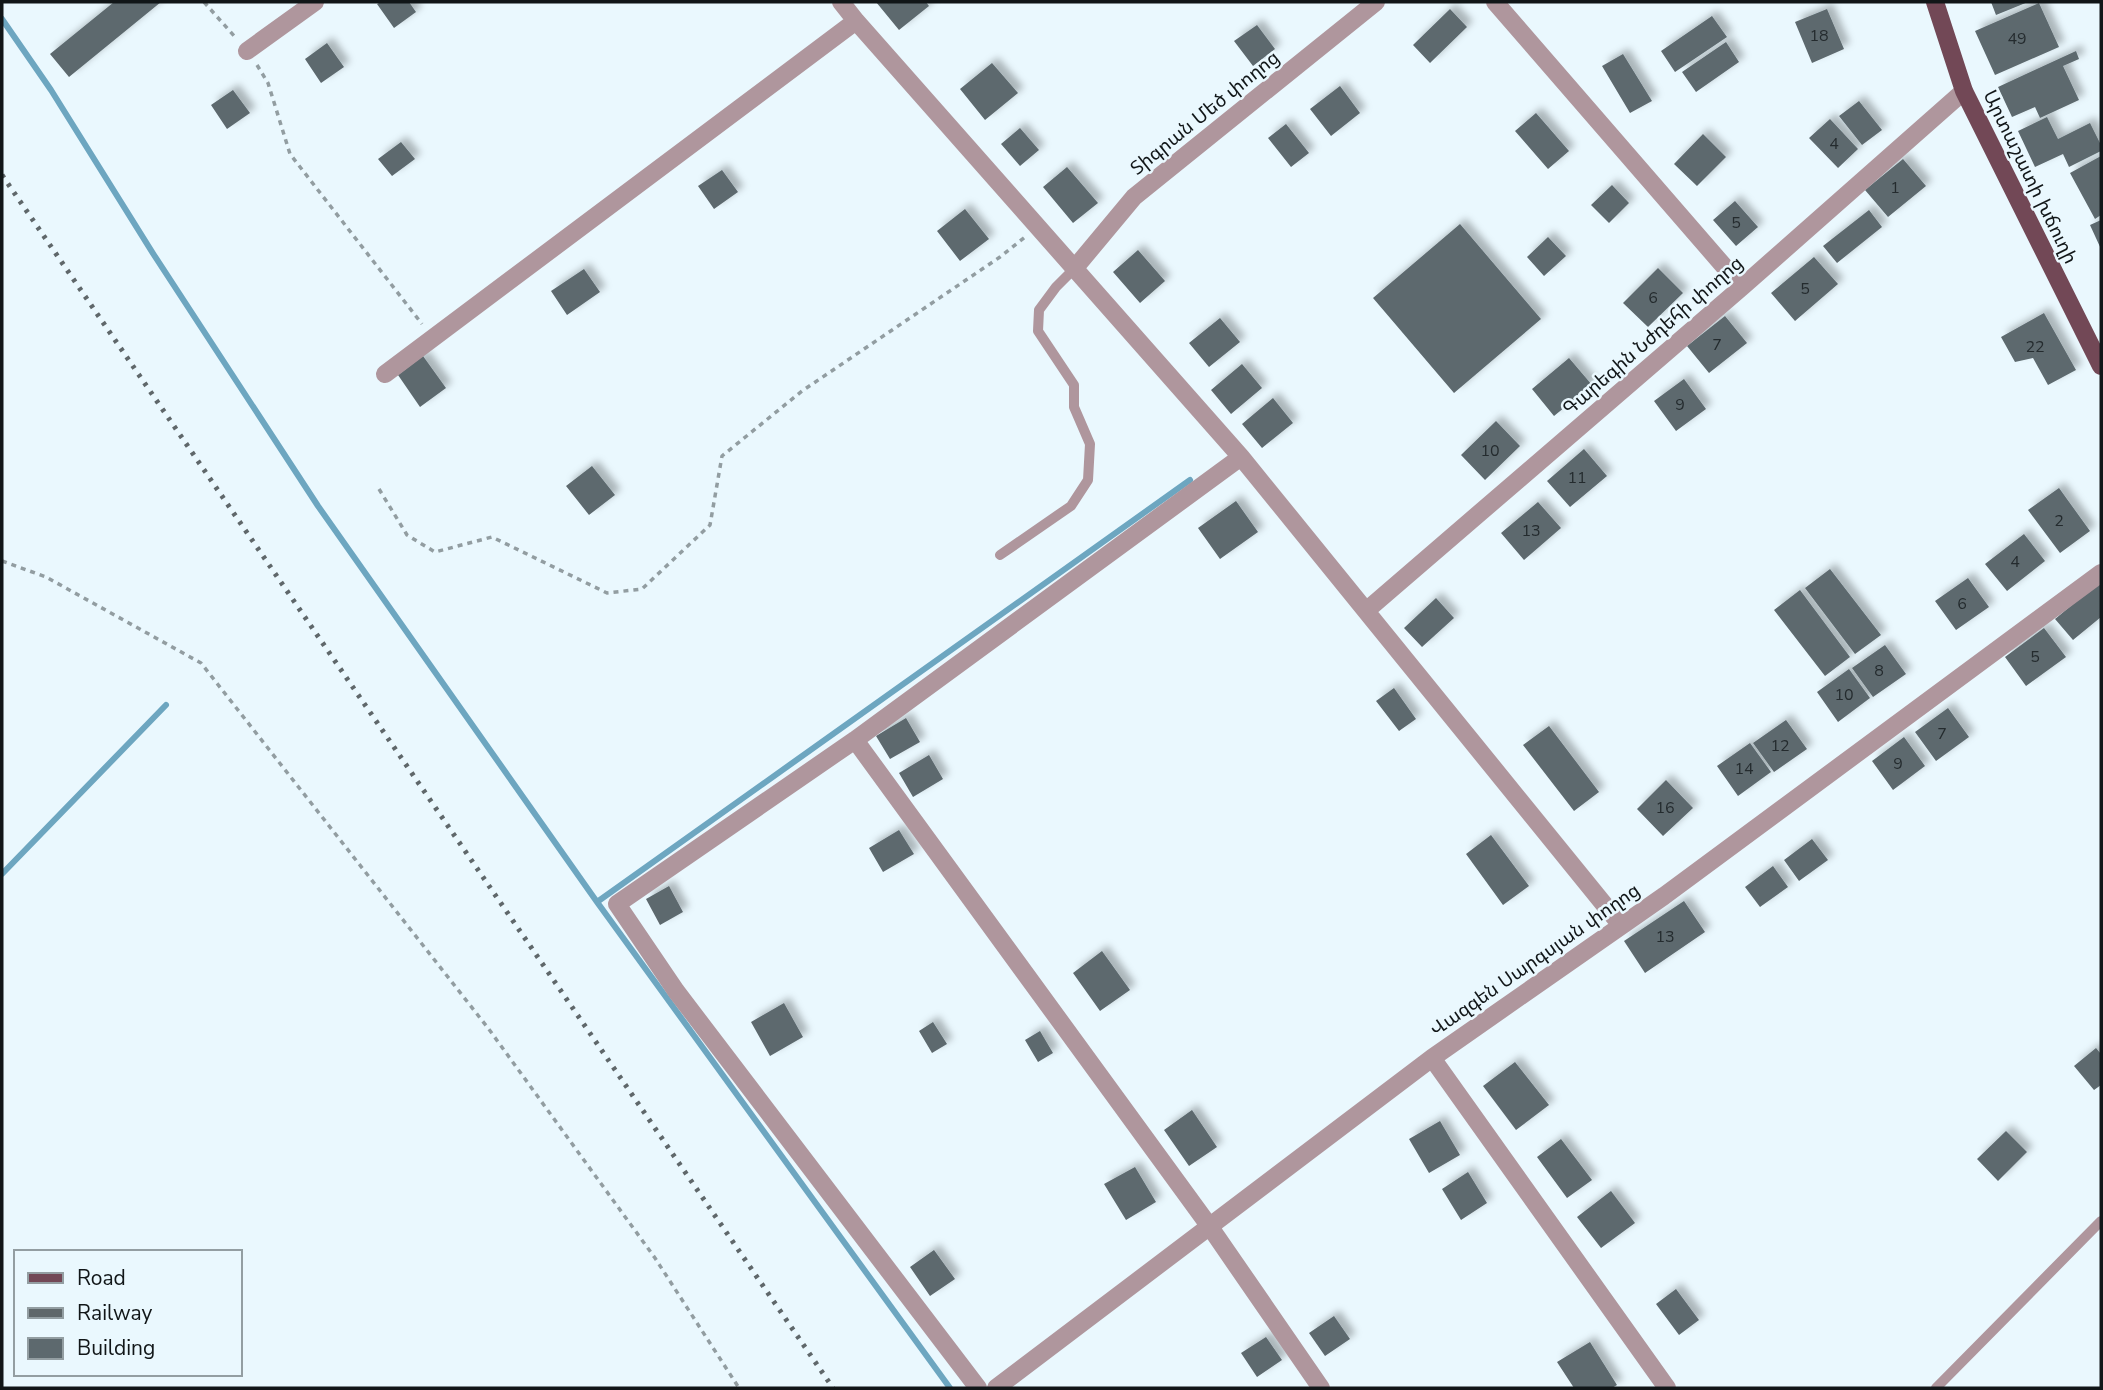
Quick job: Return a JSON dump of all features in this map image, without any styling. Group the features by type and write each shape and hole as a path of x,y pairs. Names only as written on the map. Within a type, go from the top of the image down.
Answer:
{"main road":[{"name":"Արտաշատի խճուղի","path":"1935,2 1964,91 2101,366"}],"street":[{"path":"247,51 315,2"},
{"path":"841,2 1241,457 1620,924"},
{"name":"Տիգրան Մեծ փողոց","path":"1074,269 1134,197 1376,2"},
{"path":"1495,2 1742,287"},
{"path":"386,374 856,21"},
{"name":"Գարեգին Նժդեհի փողոց","path":"1367,610 1742,287 1964,91"},
{"path":"978,1388 676,991 617,904 855,740 1241,457"},
{"name":"Վազգեն Սարգսյան փողոց","path":"996,1388 1432,1058 1620,924 1664,896 2101,573"},
{"path":"855,740 1210,1227 1321,1388"},
{"path":"1432,1058 1667,1388"}],"lane":[{"path":"1000,555 1071,506 1088,480 1090,444 1074,407 1074,385 1038,331 1039,310 1074,269"},
{"path":"1936,1388 2101,1221"}],"path":[{"path":"204,2 247,51 268,83 290,154 433,339"},
{"path":"379,489 407,535 435,552 492,537 607,593 642,589 710,525 722,456 803,391 1000,257 1037,227"},
{"path":"2,561 46,577 201,663 488,1028 655,1258 739,1388"}],"building":[{"path":"114,2 161,2 69,77 50,54"},
{"path":"409,2 416,12 394,28 377,4"},
{"path":"876,2 926,2 929,6 899,30"},
{"path":"1991,2 2028,2 1996,15"},
{"path":"2039,3 2059,47 1995,75 1975,31"},
{"path":"1450,9 1467,27 1430,63 1413,45"},
{"path":"1827,9 1844,49 1812,63 1795,22"},
{"path":"1712,16 1727,37 1675,72 1661,51"},
{"path":"1257,25 1275,49 1253,66 1234,41"},
{"path":"1726,42 1739,62 1696,92 1682,72"},
{"path":"327,43 344,67 321,83 305,59"},
{"path":"2076,51 2079,59 2063,66 2079,100 2040,118 2035,107 2012,117 1998,87"},
{"path":"1623,54 1652,101 1630,113 1602,66"},
{"path":"992,63 1018,93 985,120 960,89"},
{"path":"1340,86 1360,113 1331,136 1310,109"},
{"path":"233,90 250,113 227,129 211,105"},
{"path":"1859,101 1882,130 1862,145 1839,116"},
{"path":"1536,113 1569,151 1548,169 1515,131"},
{"path":"2047,117 2058,139 2090,123 2101,145 2101,151 2069,167 2063,154 2035,167 2018,131"},
{"path":"1830,119 1858,149 1838,168 1809,138"},
{"path":"1286,124 1309,153 1291,167 1268,138"},
{"path":"1020,128 1039,150 1020,166 1001,144"},
{"path":"1703,134 1726,157 1697,186 1674,164"},
{"path":"401,142 415,159 392,176 378,159"},
{"path":"2101,156 2101,215 2095,219 2070,173"},
{"path":"1903,159 1926,186 1888,217 1865,190"},
{"path":"1067,167 1098,203 1073,223 1043,187"},
{"path":"722,170 738,192 714,209 698,186"},
{"path":"1612,185 1629,203 1609,223 1591,205"},
{"path":"1735,201 1758,227 1736,246 1713,220"},
{"path":"965,209 989,239 960,261 937,231"},
{"path":"1869,210 1882,227 1837,263 1823,246"},
{"path":"2101,220 2101,249 2090,225"},
{"path":"1460,224 1541,319 1454,393 1373,298"},
{"path":"1548,237 1566,256 1544,276 1527,257"},
{"path":"1138,250 1165,281 1140,303 1113,272"},
{"path":"1814,257 1838,284 1795,321 1771,293"},
{"path":"1658,268 1683,293 1648,327 1623,303"},
{"path":"584,269 600,292 567,315 551,291"},
{"path":"2044,313 2076,370 2048,385 2033,358 2015,362 2001,337"},
{"path":"1725,316 1747,343 1709,373 1687,346"},
{"path":"1220,318 1240,342 1209,367 1189,343"},
{"path":"423,356 446,388 420,407 398,375"},
{"path":"1569,358 1592,385 1554,416 1532,389"},
{"path":"1242,364 1262,388 1231,414 1211,390"},
{"path":"1684,379 1706,409 1676,431 1654,401"},
{"path":"1273,398 1293,423 1262,448 1242,424"},
{"path":"1496,421 1520,446 1485,480 1461,455"},
{"path":"1584,449 1607,476 1570,507 1547,481"},
{"path":"592,466 615,495 589,515 566,486"},
{"path":"2059,488 2090,531 2060,553 2028,510"},
{"path":"1236,501 1258,532 1220,559 1198,528"},
{"path":"1538,502 1561,528 1524,560 1501,533"},
{"path":"2024,534 2045,561 2007,591 1985,564"},
{"path":"1830,569 1881,635 1855,654 1805,588"},
{"path":"1968,578 1989,607 1956,630 1935,601"},
{"path":"2101,581 2101,617 2073,640 2055,619"},
{"path":"1800,590 1850,657 1825,676 1774,610"},
{"path":"1436,598 1454,618 1422,647 1404,628"},
{"path":"2044,628 2066,657 2026,686 2005,657"},
{"path":"1885,645 1906,674 1873,697 1852,668"},
{"path":"1849,669 1870,698 1838,722 1817,692"},
{"path":"1394,688 1416,719 1399,731 1376,701"},
{"path":"1948,708 1969,737 1936,761 1915,732"},
{"path":"906,718 920,742 890,759 876,736"},
{"path":"1786,720 1807,749 1774,772 1753,743"},
{"path":"1549,726 1599,792 1574,811 1523,745"},
{"path":"1904,737 1925,766 1893,790 1872,761"},
{"path":"1750,743 1771,772 1738,796 1717,766"},
{"path":"929,755 943,779 913,797 899,773"},
{"path":"1666,780 1693,808 1663,836 1637,809"},
{"path":"899,830 914,854 883,872 869,848"},
{"path":"1491,835 1529,886 1503,905 1466,854"},
{"path":"1812,839 1828,860 1799,881 1784,860"},
{"path":"1773,866 1788,887 1760,907 1745,887"},
{"path":"669,886 683,912 660,925 646,899"},
{"path":"1684,901 1705,932 1645,973 1624,941"},
{"path":"1102,951 1130,990 1100,1011 1073,973"},
{"path":"784,1003 803,1037 770,1056 751,1022"},
{"path":"933,1022 947,1044 932,1053 919,1031"},
{"path":"1040,1031 1053,1053 1038,1062 1025,1040"},
{"path":"2096,1048 2101,1054 2101,1085 2094,1090 2074,1066"},
{"path":"1515,1062 1549,1105 1516,1130 1483,1086"},
{"path":"1192,1110 1217,1147 1189,1166 1164,1130"},
{"path":"1440,1121 1460,1155 1429,1173 1409,1139"},
{"path":"2006,1131 2027,1152 1998,1181 1977,1159"},
{"path":"1561,1139 1592,1180 1567,1198 1537,1157"},
{"path":"1135,1167 1156,1202 1126,1220 1104,1184"},
{"path":"1468,1172 1487,1203 1461,1220 1442,1189"},
{"path":"1611,1191 1635,1223 1601,1248 1577,1217"},
{"path":"934,1250 955,1279 930,1296 910,1267"},
{"path":"1676,1289 1699,1320 1679,1335 1656,1304"},
{"path":"1334,1316 1350,1339 1325,1356 1309,1333"},
{"path":"1266,1337 1282,1360 1257,1377 1241,1353"},
{"path":"1590,1342 1617,1385 1612,1388 1574,1388 1557,1362"}],"waterway":[{"path":"2,19 51,90 154,255 318,506 597,902 950,1388"},
{"path":"597,902 1190,480"},
{"path":"2,874 166,705"}],"railway":[{"path":"2,175 833,1388"}]}
